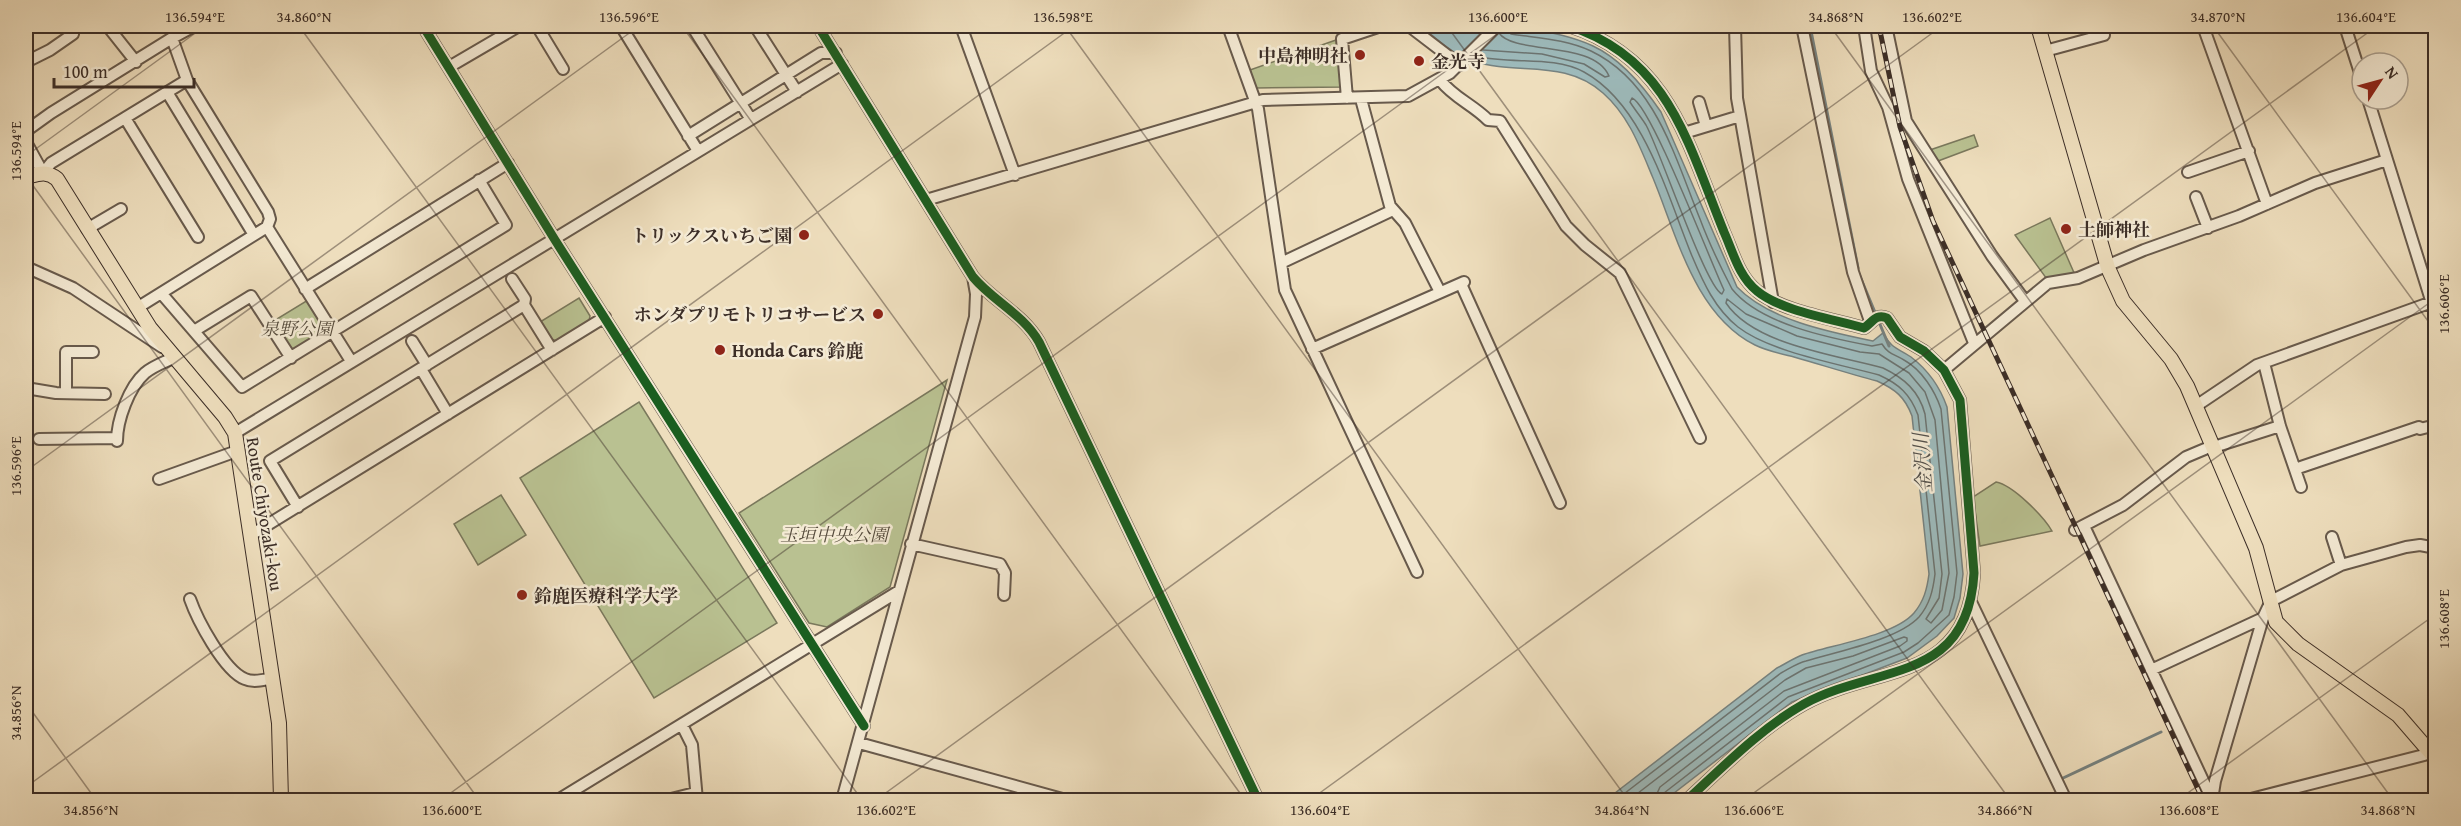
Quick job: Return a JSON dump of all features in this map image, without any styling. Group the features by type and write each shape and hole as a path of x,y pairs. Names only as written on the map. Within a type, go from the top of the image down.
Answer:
{"main road":[{"path":"2038,26 2108,264 2123,301 2171,359 2196,406 2256,548 2276,622 2284,633 2398,715 2434,755"},
{"path":"26,177 43,173"},
{"name":"Route Chiyozaki-kou","path":"43,173 50,174 57,179 137,308 236,433 273,678 279,731 280,801"}],"street":[{"path":"26,62 50,50 73,34 67,26"},
{"path":"26,131 51,113 194,26"},
{"path":"423,26 555,240 864,726"},
{"path":"449,67 519,26"},
{"path":"537,26 563,69"},
{"path":"621,26 698,151"},
{"path":"692,26 750,118"},
{"path":"755,26 796,92"},
{"path":"818,26 973,277 988,294 1019,316 1039,342 1258,801"},
{"path":"961,26 1015,175"},
{"path":"1228,26 1255,103 1285,290 1417,572"},
{"path":"1347,98 1342,39 1381,26"},
{"path":"1409,26 1460,65"},
{"path":"926,200 1263,100 1408,96 1440,80 1460,65 1497,26"},
{"path":"1569,26 1621,50 1661,90 1684,133 1742,273 1754,289 1773,302 1864,328 1874,319 1887,318 1900,337 1924,351 1944,370 1960,400 1974,573 1971,602 1957,633 1927,662 1805,703 1774,724 1687,801"},
{"path":"1735,26 1740,116 1773,302"},
{"path":"1802,26 1853,272 1874,319"},
{"path":"1864,26 1871,71 1888,107 1908,179 1974,343"},
{"path":"1886,26 1906,121 1986,246 2025,301"},
{"path":"2204,26 2267,204"},
{"path":"2345,26 2353,51"},
{"path":"109,28 136,62"},
{"path":"2045,51 2104,35"},
{"path":"137,308 267,227 270,219 268,212 187,80 172,38"},
{"path":"688,136 821,53 836,53"},
{"path":"236,433 842,64"},
{"path":"26,142 43,173 51,163 187,80"},
{"path":"1440,80 1458,100 1473,105 1488,120 1500,121 1566,226 1585,245 1620,273 1700,438"},
{"path":"167,92 254,235"},
{"path":"1361,99 1386,196 1393,210 1405,223 1440,292"},
{"path":"1699,102 1706,126"},
{"path":"2372,111 2436,316"},
{"path":"1684,133 1740,116"},
{"path":"125,118 198,237"},
{"path":"2188,171 2249,151"},
{"path":"1944,370 2048,283 2078,278 2108,264 2208,228 2315,183 2387,160"},
{"path":"305,289 508,163"},
{"path":"161,293 242,387 506,225 479,180"},
{"path":"2196,197 2208,228"},
{"path":"87,229 122,208"},
{"path":"1281,263 1393,210"},
{"path":"267,227 351,361"},
{"path":"26,267 93,300 173,356 149,369 139,380 123,408 117,440 39,439"},
{"path":"842,801 975,317 976,294 973,277"},
{"path":"513,279 525,299 524,305 552,350"},
{"path":"1312,349 1462,283 1560,503"},
{"path":"194,331 251,296 291,358"},
{"path":"2196,406 2247,370 2432,302"},
{"path":"298,507 270,461 524,305"},
{"path":"251,535 605,317"},
{"path":"412,340 448,414"},
{"path":"66,392 66,352 93,352"},
{"path":"2264,363 2280,426 2301,487"},
{"path":"26,388 105,394"},
{"path":"2295,469 2436,424"},
{"path":"2213,796 2207,789 2151,670 2079,528 2123,505 2186,457 2280,426"},
{"path":"159,479 237,451"},
{"path":"2332,537 2341,565"},
{"path":"911,544 1000,564 1005,573 1004,595"},
{"path":"2213,796 2263,618 2271,601 2341,565 2406,547 2420,545 2436,548"},
{"path":"558,801 570,797 682,724 898,591"},
{"path":"190,598 199,624 235,672 251,681 273,678"},
{"path":"1971,602 2066,801"},
{"path":"2151,670 2263,618"},
{"path":"666,801 696,796 692,745 682,724"},
{"path":"859,743 1066,801"},
{"path":"2247,801 2264,799 2434,755"}],"green space":[{"path":"1336,40 1340,51 1345,87 1256,88 1250,70"},
{"path":"1974,135 1978,146 1938,161 1930,150"},
{"path":"2050,218 2075,275 2049,282 2015,235"},
{"path":"579,298 590,316 589,321 557,341 551,339 540,322"},
{"name":"泉野公園","path":"308,300 324,327 323,333 295,351 290,350 272,322"},
{"name":"玉垣中央公園","path":"947,380 890,587 827,627 809,623 739,513"},
{"path":"639,402 777,623 654,698 520,478"},
{"path":"1996,482 2011,489 2027,502 2052,531 1980,546 1973,497"},
{"path":"501,495 526,535 478,565 454,524"}],"water":[{"name":"金沢川","path":"1421,26 1508,27 1552,33 1593,46 1613,58 1647,93 1661,112 1737,287 1766,308 1800,323 1873,341 1883,333 1892,345 1911,357 1928,373 1947,407 1963,574 1960,598 1954,618 1937,636 1907,658 1792,702 1665,800 1606,800 1777,668 1802,655 1892,628 1905,621 1920,604 1929,574 1912,416 1903,399 1877,381 1774,352 1755,345 1734,332 1717,314 1690,272 1633,132 1620,112 1603,93 1588,82 1556,71 1506,67 1473,61 1452,51"}],"waterway":[{"path":"1810,26 1858,268"},
{"path":"1859,274 1889,346"},
{"path":"2061,779 2161,732"}],"railway":[{"path":"1879,26 1900,127 1933,221 2203,800"}],"cycle path":[{"path":"423,26 555,240 864,726"},
{"path":"818,26 973,277 1025,323 1039,342 1258,800"},
{"path":"1569,26 1603,40 1630,59 1652,82 1686,137 1737,264 1757,291 1793,309 1864,328 1877,318 1887,318 1900,337 1924,351 1944,370 1960,400 1974,573 1968,609 1955,635 1937,653 1914,665 1832,691 1804,704 1773,724 1687,800"}],"place":[{"name":"中島神明社","path":"1360,55"},
{"name":"金光寺","path":"1419,61"},
{"name":"土師神社","path":"2066,229"},
{"name":"トリックスいちご園","path":"804,235"},
{"name":"ホンダプリモトリコサービス","path":"878,314"},
{"name":"Honda Cars 鈴鹿","path":"720,350"},
{"name":"鈴鹿医療科学大学","path":"522,595"}]}
